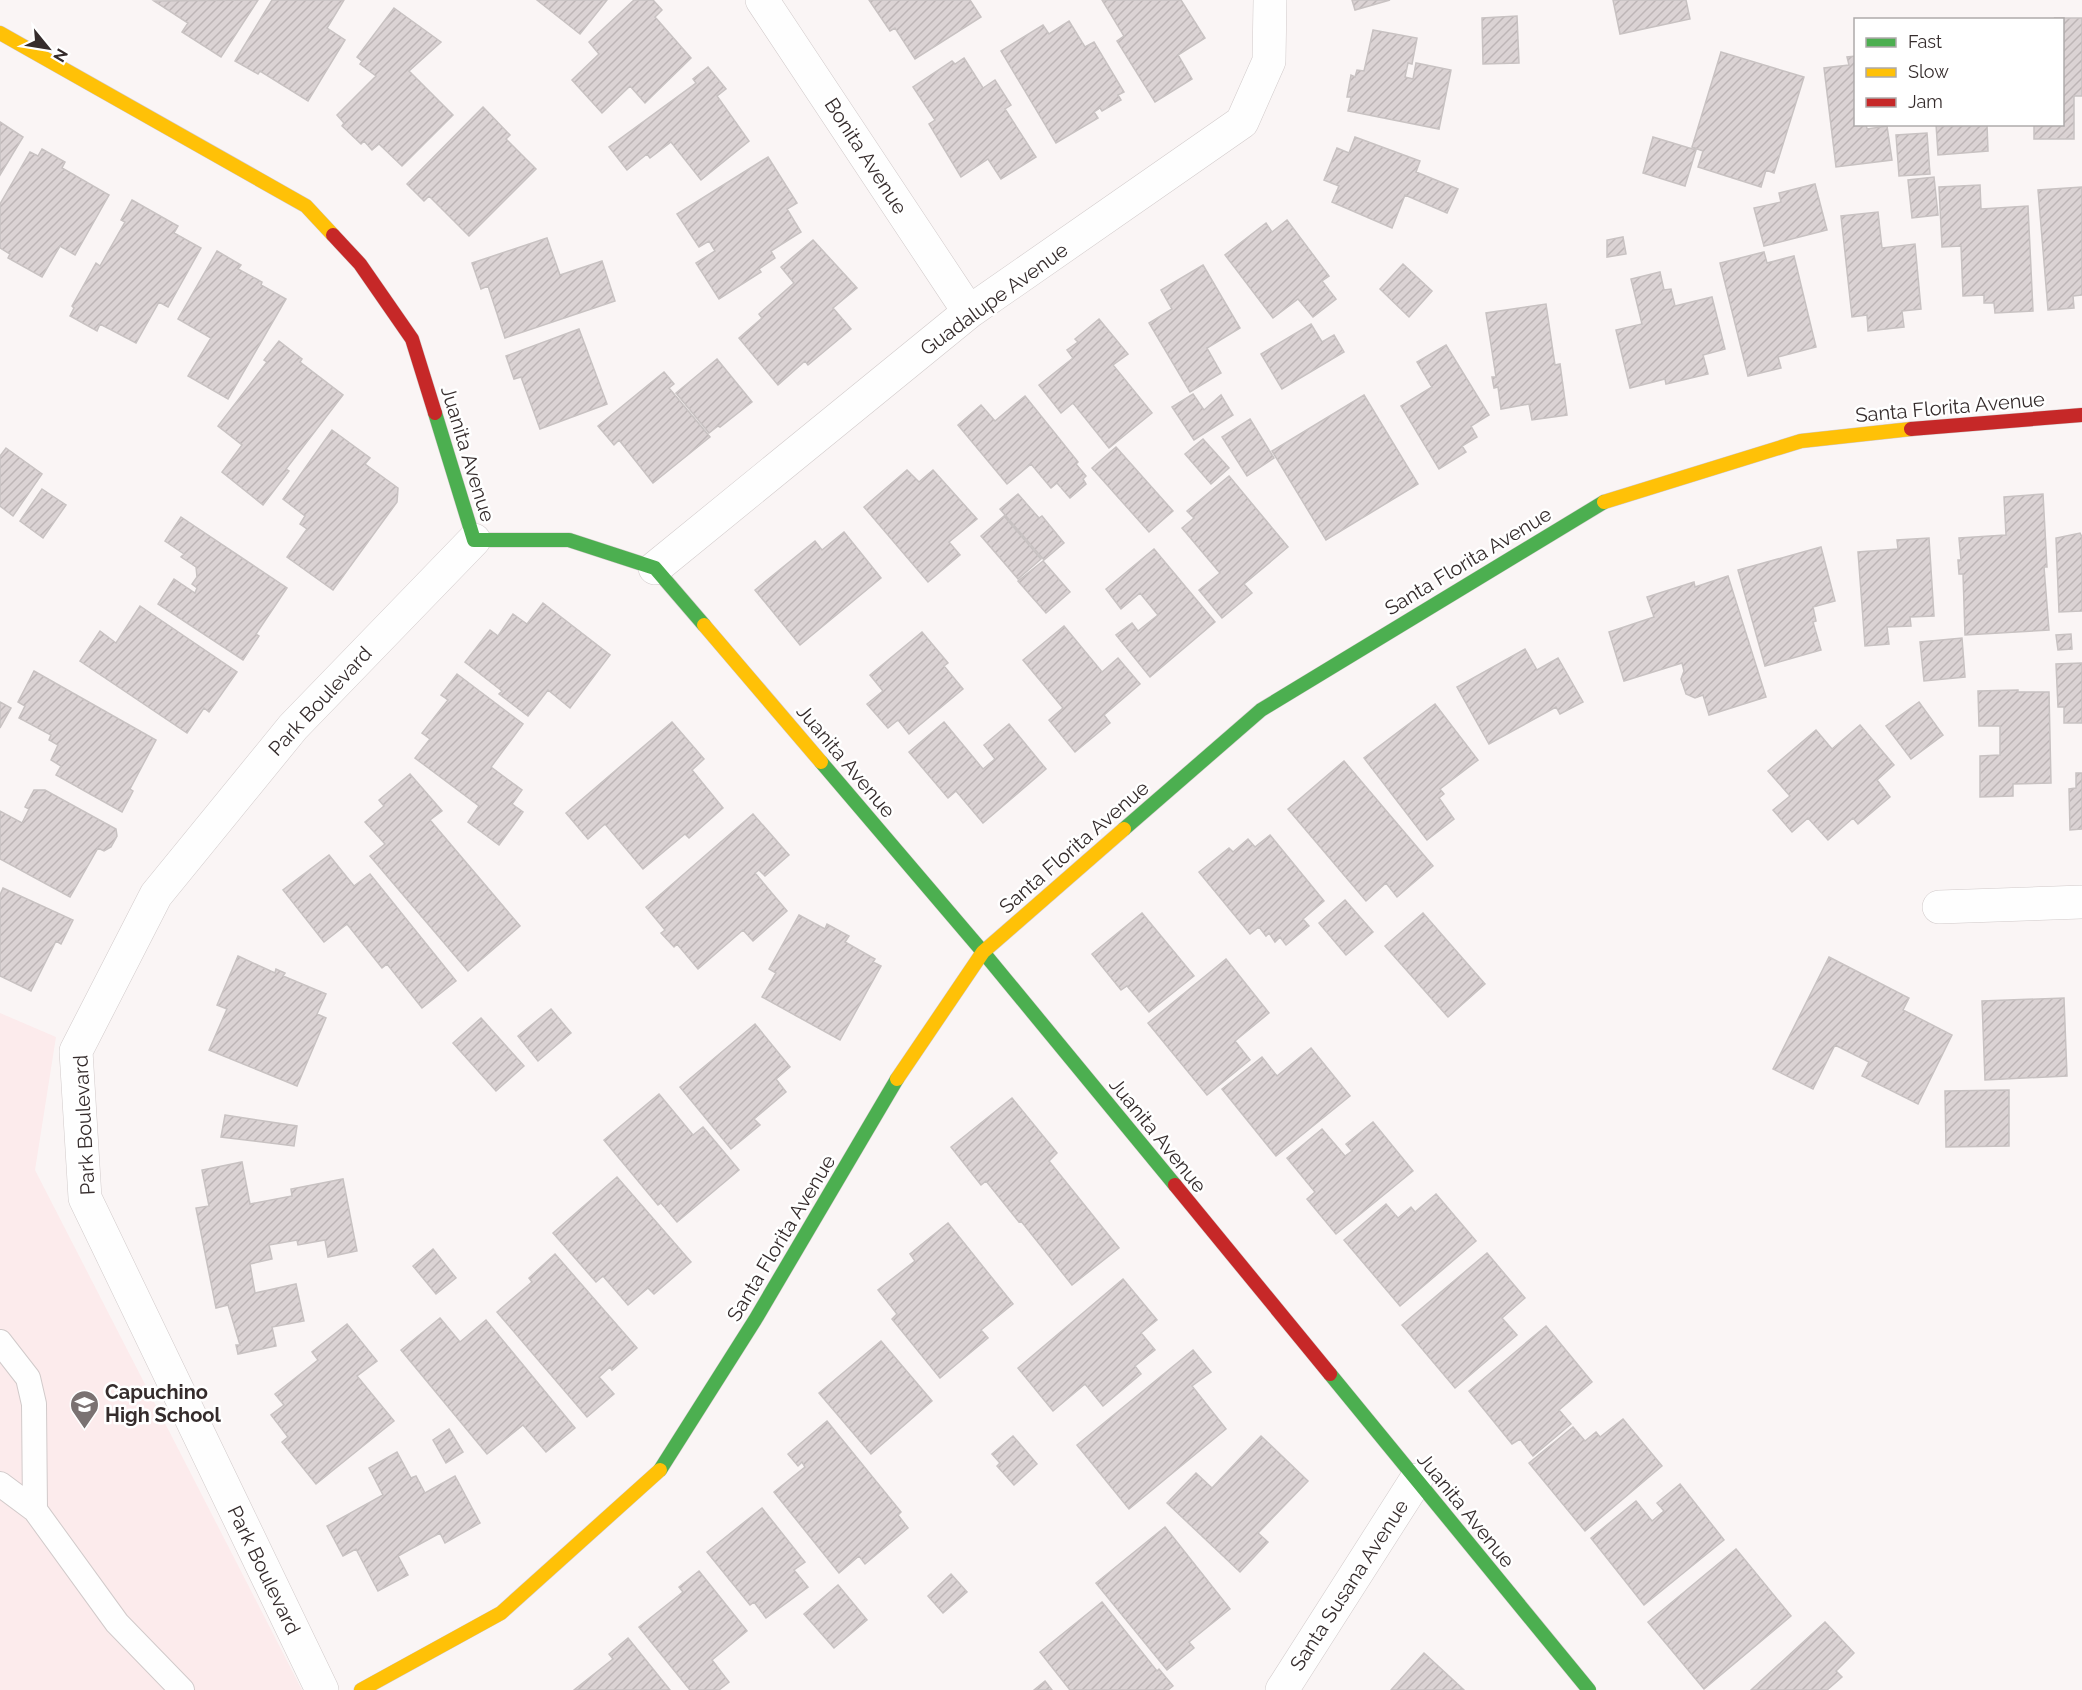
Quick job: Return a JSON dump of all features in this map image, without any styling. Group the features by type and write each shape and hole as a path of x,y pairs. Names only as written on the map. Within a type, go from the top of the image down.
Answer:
{"street":[{"name":"Bonita Avenue","path":"762,0 969,312"},
{"name":"Guadalupe Avenue","path":"655,568 969,312 1242,122 1269,61 1270,0"},
{"name":"Juanita Avenue","path":"0,33 306,206 360,264 412,339 474,540 569,540 655,568 983,952 1589,1690"},
{"name":"Santa Florita Avenue","path":"361,1690 501,1613 665,1466 755,1320 902,1070 983,952 1261,710 1604,502 1801,441 1999,420 2082,415"},
{"name":"Park Boulevard","path":"322,1690 85,1198 76,1050 156,895 293,727 474,540"},
{"path":"1939,907 2082,902"},
{"name":"Santa Susana Avenue","path":"1282,1690 1416,1480"}],"lane":[{"path":"0,1342 28,1378 34,1404 35,1510"},
{"path":"0,1484 35,1510 117,1623 182,1690"}],"shaded area":[{"name":"Capuchino High School","path":"0,1013 56,1037 35,1170 302,1690 0,1690"}],"building":[{"path":"258,0 221,57 182,32 188,23 154,1"},
{"path":"272,0 344,0 327,28 345,40 308,101 260,71 258,74 235,61"},
{"path":"537,0 607,0 580,34"},
{"path":"634,0 653,0 662,10 655,17 691,58 645,103 630,86 602,113 572,80 599,54 589,42"},
{"path":"869,0 970,0 981,17 915,59 895,28 890,31"},
{"path":"1102,0 1181,0 1205,38 1178,55 1192,79 1155,102 1117,41 1124,36"},
{"path":"1352,0 1390,0 1355,10"},
{"path":"1613,0 1686,0 1690,19 1620,34"},
{"path":"394,8 441,42 409,71 453,115 402,166 379,144 372,150 364,141 361,144 342,126 344,123 337,115 376,76 360,64 362,61 357,57"},
{"path":"1517,16 1519,63 1483,64 1482,18"},
{"path":"2064,18 2082,18 2082,96 2074,96 2074,139 2034,139 2034,126 2064,126"},
{"path":"1069,21 1085,47 1094,42 1124,92 1118,95 1121,100 1102,111 1100,108 1094,112 1098,118 1056,143 1001,51 1043,25 1049,34"},
{"path":"1373,30 1417,38 1412,64 1408,63 1405,77 1413,79 1416,63 1451,70 1439,129 1348,111 1351,97 1347,97 1351,75 1355,77 1357,70 1364,71"},
{"path":"1721,52 1804,77 1774,173 1766,170 1761,187 1698,167 1703,151 1692,147"},
{"path":"1854,56 1854,126 1866,126 1867,129 1887,126 1892,160 1836,167 1824,68 1849,65 1847,57"},
{"path":"964,58 983,88 995,80 1011,105 1005,109 1036,157 1001,179 988,159 961,177 929,124 935,120 913,87 952,61 955,64"},
{"path":"708,67 726,89 717,96 749,141 701,180 671,142 650,158 647,154 627,170 609,147 696,83 693,79"},
{"path":"483,107 510,135 506,139 536,169 469,236 429,196 424,201 407,184"},
{"path":"0,122 23,137 0,175"},
{"path":"1936,126 1987,126 1988,151 1938,155"},
{"path":"1927,133 1930,174 1899,176 1896,135"},
{"path":"1355,137 1420,161 1416,172 1458,189 1447,213 1405,195 1392,228 1332,202 1339,186 1324,180 1337,148 1349,153"},
{"path":"1653,137 1696,150 1685,186 1643,173"},
{"path":"42,149 65,162 62,168 109,195 75,255 60,246 42,277 8,258 10,254 0,248 0,204 30,152 38,156"},
{"path":"768,157 797,203 787,209 801,232 771,251 775,258 759,269 761,272 719,299 696,263 715,251 709,241 699,247 677,214"},
{"path":"1934,177 1938,215 1912,218 1908,180"},
{"path":"1815,184 1827,230 1764,246 1754,208 1781,202 1779,193"},
{"path":"1980,185 1981,209 2028,206 2033,311 1995,313 1994,303 1984,303 1984,295 1963,296 1961,246 1942,247 1939,187"},
{"path":"2082,187 2082,295 2073,296 2074,308 2048,310 2038,190"},
{"path":"132,200 178,226 174,233 201,248 168,307 159,302 136,343 100,324 97,331 70,316 74,308 72,306 96,263 100,266 125,222 121,220"},
{"path":"1878,212 1882,248 1915,244 1921,309 1902,311 1904,327 1868,331 1867,315 1852,317 1841,216"},
{"path":"1287,220 1329,276 1322,281 1336,299 1313,317 1298,299 1273,318 1225,255 1266,223 1272,232"},
{"path":"1623,237 1626,254 1607,257 1607,240"},
{"path":"547,238 560,275 602,261 615,301 505,338 488,286 481,289 472,263"},
{"path":"813,240 857,288 833,308 851,329 808,365 805,361 778,385 739,338 762,318 759,314 794,283 781,267"},
{"path":"217,251 241,265 238,269 262,282 261,285 286,299 228,399 188,376 211,338 178,319"},
{"path":"1764,252 1767,263 1794,256 1816,347 1778,357 1781,368 1748,376 1720,263"},
{"path":"1403,264 1432,291 1409,317 1380,289"},
{"path":"1203,265 1240,328 1207,348 1221,373 1190,392 1149,323 1172,309 1161,290"},
{"path":"1660,272 1664,290 1671,289 1675,306 1712,297 1725,349 1703,355 1708,374 1666,384 1665,379 1630,388 1616,330 1642,324 1631,279"},
{"path":"1546,304 1555,365 1560,364 1567,415 1532,420 1529,404 1501,409 1498,387 1494,388 1492,377 1496,377 1486,313"},
{"path":"1099,319 1128,354 1113,365 1152,413 1109,448 1073,403 1061,413 1039,385 1073,358 1067,350 1078,342 1075,339"},
{"path":"1311,324 1322,342 1334,335 1344,352 1282,389 1261,354"},
{"path":"579,329 607,404 540,429 521,377 514,379 506,356"},
{"path":"279,341 302,359 300,362 343,395 286,469 289,471 263,505 222,472 242,445 218,426 267,362 264,360"},
{"path":"1446,345 1489,415 1471,426 1477,437 1462,446 1466,452 1439,469 1401,406 1432,387 1417,362"},
{"path":"717,359 752,402 709,433 676,393"},
{"path":"664,372 674,384 669,388 710,437 653,483 619,440 614,445 598,426"},
{"path":"1193,394 1204,410 1221,395 1233,415 1194,440 1172,407"},
{"path":"1364,395 1418,484 1326,540 1272,451"},
{"path":"1025,396 1078,462 1076,464 1086,476 1083,479 1086,484 1070,498 1057,483 1051,488 1031,464 1007,484 958,425 981,405 995,421"},
{"path":"1250,419 1274,458 1247,476 1222,437"},
{"path":"332,430 370,458 365,464 398,488 397,502 333,590 287,557 307,529 300,524 305,516 283,499"},
{"path":"1203,439 1229,468 1211,484 1185,454"},
{"path":"1116,447 1173,511 1149,532 1092,468"},
{"path":"6,448 42,474 13,516 0,506 0,456"},
{"path":"907,470 919,482 933,470 977,519 949,542 960,555 928,582 864,507"},
{"path":"1229,476 1288,547 1244,584 1252,593 1222,618 1199,590 1220,573 1182,528 1194,518 1187,511"},
{"path":"42,489 66,505 43,538 20,521"},
{"path":"1018,494 1039,518 1042,516 1064,543 1044,560 1000,509"},
{"path":"2043,494 2047,567 2044,567 2049,630 1965,635 1963,574 1959,574 1958,560 1961,560 1959,538 2006,535 2004,497"},
{"path":"1004,516 1041,559 1018,579 981,536"},
{"path":"181,517 287,588 256,634 259,636 243,660 158,604 174,579 195,593 197,588 192,584 197,577 196,567 181,557 184,554 165,541"},
{"path":"844,532 881,578 800,645 755,590 815,541 822,550"},
{"path":"2080,533 2082,537 2082,611 2059,612 2056,538"},
{"path":"1929,538 1934,616 1910,617 1911,626 1887,627 1889,644 1865,646 1858,552 1898,549 1897,540"},
{"path":"1821,547 1835,601 1813,607 1816,621 1813,622 1821,650 1765,666 1738,570"},
{"path":"1154,549 1215,622 1150,677 1116,635 1132,623 1138,631 1158,615 1140,593 1121,609 1106,589"},
{"path":"1043,561 1070,592 1046,613 1018,581"},
{"path":"1728,576 1766,697 1709,715 1703,695 1695,698 1686,694 1681,679 1684,671 1682,663 1624,681 1609,632 1654,617 1647,597 1694,582 1695,587"},
{"path":"543,603 610,655 570,708 548,690 528,716 499,694 502,691 465,662 490,630 498,636 513,614 527,624"},
{"path":"140,606 237,672 209,712 204,708 187,733 80,661 100,631 116,643"},
{"path":"1064,626 1102,672 1118,658 1140,684 1104,715 1110,723 1075,752 1049,720 1063,708 1023,660"},
{"path":"922,632 948,663 944,666 963,689 909,734 898,720 888,728 867,704 883,691 870,675"},
{"path":"2071,634 2072,649 2058,650 2056,635"},
{"path":"1962,638 1965,677 1924,681 1920,642"},
{"path":"1525,649 1537,670 1558,658 1583,702 1560,714 1556,707 1489,744 1457,687"},
{"path":"2082,663 2082,723 2064,723 2064,707 2058,707 2056,664"},
{"path":"34,671 156,740 130,789 133,791 122,812 56,775 61,766 51,760 58,745 49,740 51,735 19,718 25,706 18,702"},
{"path":"457,674 523,724 491,767 522,790 512,804 523,812 499,845 468,822 479,806 415,758 430,739 422,733 448,700 441,695"},
{"path":"2018,690 2018,692 2049,692 2051,783 2013,784 2013,796 1980,797 1980,756 2000,755 2000,726 1979,726 1978,691"},
{"path":"0,702 11,708 0,728"},
{"path":"1919,702 1943,735 1911,759 1886,726"},
{"path":"1435,704 1478,760 1440,789 1444,794 1439,798 1454,819 1427,840 1364,758"},
{"path":"672,722 704,759 692,770 723,808 689,838 685,834 643,869 605,824 588,839 566,813"},
{"path":"944,722 983,769 995,759 984,745 1009,724 1046,769 983,823 956,791 948,798 909,752"},
{"path":"1860,725 1894,765 1877,780 1890,797 1858,824 1853,818 1828,840 1808,818 1792,832 1773,810 1790,796 1768,771 1816,730 1832,749"},
{"path":"1344,761 1433,866 1397,897 1386,883 1366,901 1288,809"},
{"path":"2076,773 2082,773 2082,829 2070,830 2069,789 2076,788"},
{"path":"410,774 442,811 430,820 520,926 468,971 370,856 385,844 365,822 384,806 379,800"},
{"path":"34,790 45,790 116,829 117,836 111,847 104,851 98,848 70,897 0,859 0,811 22,823 29,809 25,807"},
{"path":"753,814 789,855 765,876 759,870 755,873 787,911 753,941 743,930 698,969 677,944 674,947 661,933 665,930 646,907"},
{"path":"1270,835 1324,901 1303,919 1309,926 1286,945 1280,937 1275,942 1269,933 1266,936 1259,927 1250,934 1199,872 1229,848 1233,852 1248,839 1255,847"},
{"path":"329,855 354,886 370,874 456,981 422,1008 387,964 382,968 347,924 324,942 283,890"},
{"path":"3,888 73,920 61,944 56,941 31,991 0,976 0,895"},
{"path":"1345,900 1373,932 1346,955 1319,923"},
{"path":"1142,913 1194,976 1149,1012 1127,986 1121,990 1092,954"},
{"path":"1423,913 1485,984 1448,1017 1385,946"},
{"path":"799,915 825,929 827,924 849,936 845,942 875,959 873,962 881,966 840,1040 762,997 776,973 769,969"},
{"path":"238,956 275,973 276,969 285,973 283,976 326,994 317,1014 326,1018 297,1086 209,1050 227,1009 217,1005"},
{"path":"1829,957 1909,998 1903,1010 1952,1035 1918,1104 1862,1076 1869,1062 1835,1045 1813,1089 1773,1069"},
{"path":"1226,959 1269,1013 1235,1041 1250,1060 1207,1095 1148,1023"},
{"path":"2064,998 2067,1076 1985,1080 1982,1001"},
{"path":"551,1009 571,1033 538,1061 518,1036"},
{"path":"481,1018 524,1066 496,1091 453,1043"},
{"path":"755,1024 790,1067 776,1079 786,1092 754,1119 760,1125 731,1149 680,1087"},
{"path":"1311,1048 1350,1096 1276,1156 1222,1089 1262,1057 1277,1076"},
{"path":"2009,1090 2009,1146 1946,1147 1945,1091"},
{"path":"659,1094 693,1135 703,1127 739,1170 677,1222 661,1203 658,1205 604,1140"},
{"path":"1012,1098 1057,1153 1049,1161 1119,1248 1072,1285 986,1181 981,1185 951,1147"},
{"path":"225,1115 297,1126 294,1146 221,1137"},
{"path":"1373,1122 1413,1171 1336,1234 1307,1199 1315,1192 1287,1158 1322,1129 1345,1156 1352,1151 1346,1144"},
{"path":"242,1162 250,1204 292,1196 291,1189 343,1179 357,1251 328,1257 325,1240 298,1245 297,1240 269,1245 272,1259 250,1264 255,1293 296,1284 304,1321 272,1327 276,1346 238,1354 236,1345 240,1345 228,1305 216,1308 196,1208 209,1206 202,1170"},
{"path":"617,1177 691,1262 654,1294 648,1288 628,1305 603,1276 596,1282 553,1233"},
{"path":"1436,1194 1476,1241 1400,1306 1344,1240 1386,1204 1398,1218 1411,1207 1415,1212"},
{"path":"948,1223 1013,1304 981,1330 988,1338 940,1378 892,1319 897,1314 878,1290 915,1261 910,1254"},
{"path":"433,1249 456,1278 436,1294 413,1266"},
{"path":"1487,1253 1525,1298 1502,1318 1517,1335 1455,1388 1402,1325"},
{"path":"555,1254 637,1348 612,1370 610,1367 599,1377 614,1394 587,1417 497,1312 532,1282 529,1278"},
{"path":"1123,1279 1157,1320 1141,1333 1155,1350 1135,1366 1141,1374 1103,1406 1085,1384 1053,1411 1018,1368"},
{"path":"440,1318 460,1342 486,1320 575,1428 546,1452 523,1425 487,1454 401,1350"},
{"path":"347,1324 377,1361 357,1376 394,1421 316,1484 282,1442 288,1437 271,1415 284,1405 275,1394 318,1360 312,1352"},
{"path":"1546,1326 1592,1382 1559,1410 1571,1424 1533,1456 1520,1439 1512,1444 1469,1391"},
{"path":"881,1341 932,1401 871,1454 819,1393"},
{"path":"1193,1350 1211,1372 1192,1386 1226,1429 1129,1509 1077,1445"},
{"path":"1623,1419 1662,1466 1585,1531 1529,1463 1573,1427 1585,1441 1596,1432 1600,1437"},
{"path":"827,1421 901,1512 898,1515 908,1528 865,1564 859,1556 839,1573 774,1492 805,1467 802,1462 798,1466 788,1454"},
{"path":"449,1429 463,1452 446,1463 433,1440"},
{"path":"1013,1436 1037,1464 1014,1485 997,1466 1000,1463 992,1454"},
{"path":"1261,1436 1308,1481 1258,1533 1268,1542 1240,1572 1167,1503 1196,1473 1212,1488"},
{"path":"397,1452 411,1478 416,1476 425,1493 455,1476 480,1523 445,1543 440,1533 398,1556 408,1575 378,1591 356,1549 343,1556 327,1526 383,1495 369,1468"},
{"path":"1680,1484 1724,1540 1644,1605 1591,1538 1636,1501 1652,1521 1664,1511 1657,1503"},
{"path":"762,1508 805,1562 794,1570 808,1587 766,1618 754,1602 750,1605 707,1552"},
{"path":"1165,1527 1230,1609 1189,1642 1194,1648 1167,1670 1096,1583"},
{"path":"1736,1549 1791,1616 1704,1689 1648,1622"},
{"path":"699,1571 747,1631 712,1660 729,1682 719,1690 690,1690 639,1627 683,1592 679,1587"},
{"path":"951,1574 967,1592 943,1613 928,1596"},
{"path":"838,1585 867,1620 834,1648 804,1614"},
{"path":"1102,1602 1157,1671 1159,1669 1173,1686 1168,1690 1070,1690 1040,1652"},
{"path":"1825,1622 1854,1653 1836,1671 1842,1677 1827,1690 1751,1690"},
{"path":"628,1638 670,1690 574,1690 613,1659 609,1654"},
{"path":"1424,1653 1464,1690 1391,1690"},
{"path":"1045,1681 1052,1690 1034,1690"}],"traffic: fast":[{"path":"435,413 474,540 569,540 655,568 704,625"},
{"path":"1124,829 1261,710 1604,502"},
{"path":"821,762 983,952 1175,1185"},
{"path":"660,1470 755,1320 897,1079"},
{"path":"1330,1374 1589,1690"}],"traffic: slow":[{"path":"0,33 306,206 333,235"},
{"path":"1604,502 1801,441 1911,429"},
{"path":"704,625 821,762"},
{"path":"897,1079 983,952 1124,829"},
{"path":"361,1690 501,1613 660,1470"}],"traffic: jam":[{"path":"333,235 360,264 412,339 435,413"},
{"path":"1911,429 2082,415"},
{"path":"1175,1185 1330,1374"}],"place":[{"name":"Capuchino High School","path":"84,1430"}]}
